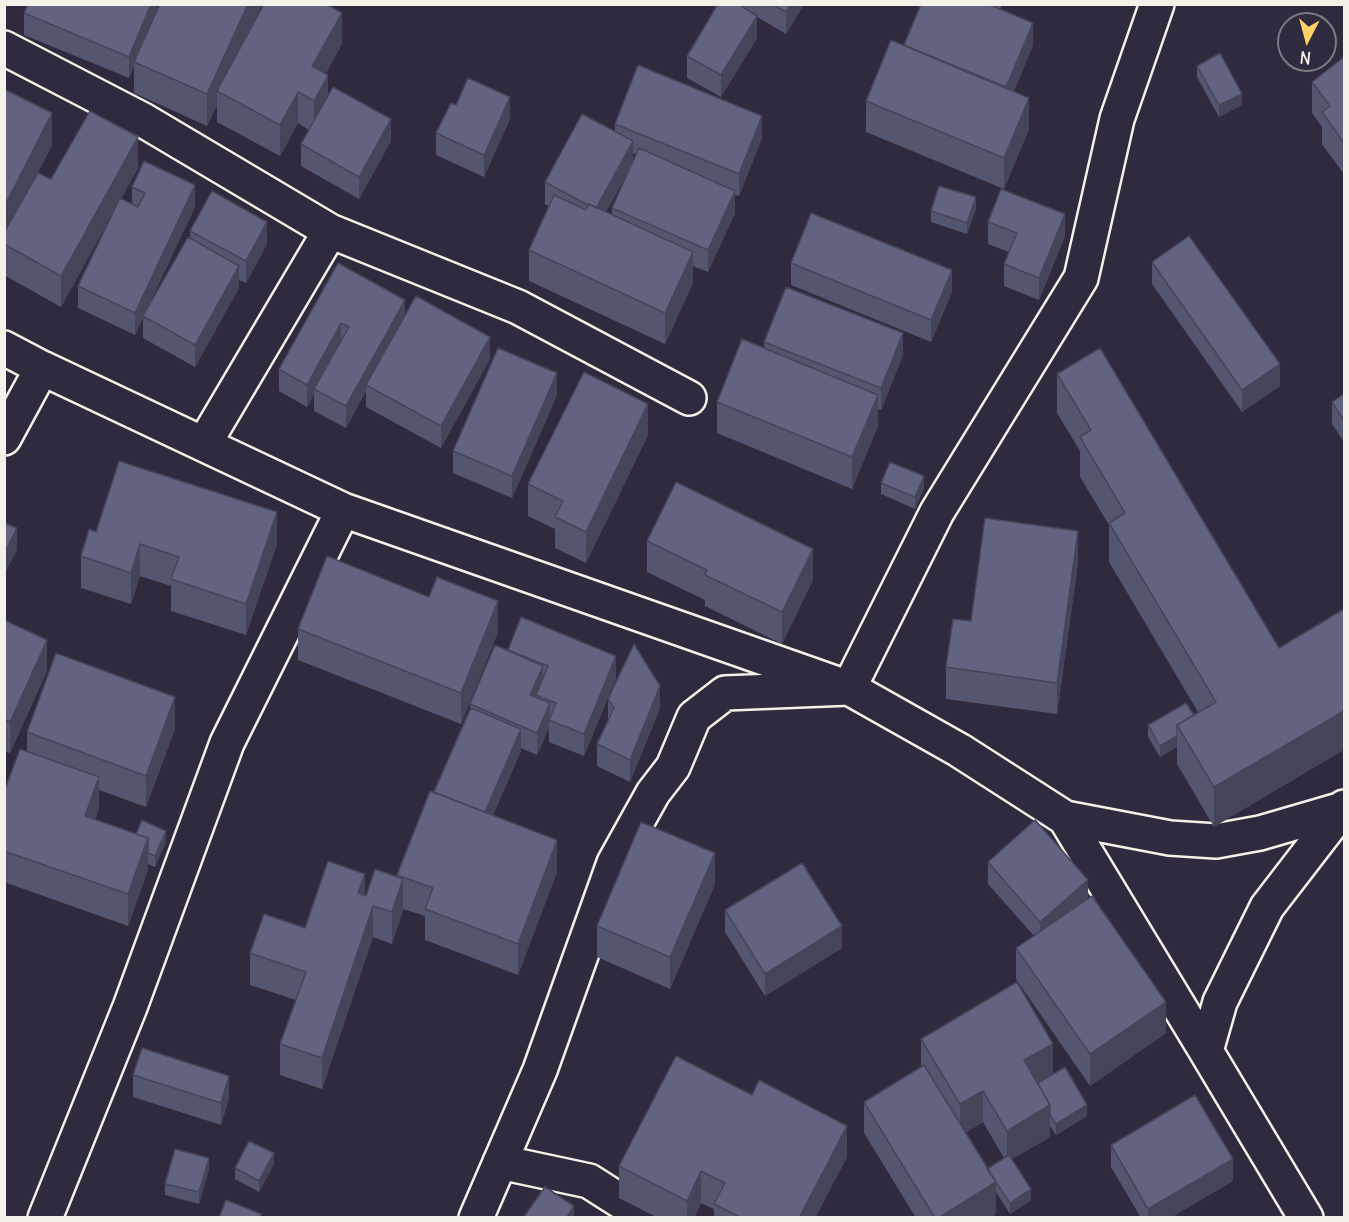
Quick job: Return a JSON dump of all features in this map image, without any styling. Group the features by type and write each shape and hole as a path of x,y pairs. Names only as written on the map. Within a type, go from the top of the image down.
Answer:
{"street":[{"path":"849,688 937,512 1081,278 1118,119 1157,4"},
{"path":"4,48 143,120 330,231 518,308 688,398"},
{"path":"204,444 330,231"},
{"path":"4,348 343,510 849,688 959,750 1065,818 1170,838 1216,841 1260,833 1342,809"},
{"path":"4,438 42,368"},
{"path":"45,1218 130,1007 227,744 343,510"},
{"path":"476,1218 540,1070 614,863 653,794 673,767 694,717 725,693 849,688"},
{"path":"1206,1051 1220,1002 1267,907 1342,809"},
{"path":"1065,818 1306,1218"},
{"path":"500,1162 589,1181 647,1218"}],"building":[{"path":"28,4 151,4 129,57 24,13"},
{"path":"160,4 248,4 207,94 134,62"},
{"path":"264,4 326,4 342,13 312,66 328,75 314,101 298,92 280,125 217,91"},
{"path":"718,4 738,4 757,16 721,75 687,56"},
{"path":"772,4 791,4 786,12"},
{"path":"921,4 988,4 1033,23 1006,87 904,45"},
{"path":"891,40 1029,98 1004,158 866,101"},
{"path":"1220,53 1242,94 1219,105 1197,66"},
{"path":"1344,57 1344,143 1322,112 1330,106 1312,82 1325,72 1337,72 1337,62"},
{"path":"638,65 762,116 739,174 615,124"},
{"path":"468,78 510,97 484,155 436,133 451,103 456,105"},
{"path":"333,87 391,119 359,177 301,144"},
{"path":"4,89 52,113 4,207"},
{"path":"90,111 138,137 61,276 4,244 4,233 38,173 51,179"},
{"path":"582,114 633,141 596,208 545,182"},
{"path":"639,148 735,191 708,250 612,208"},
{"path":"144,161 195,185 135,313 78,286 120,198 138,207 145,193 132,187"},
{"path":"939,186 976,197 967,223 931,211"},
{"path":"1001,189 1065,214 1039,278 1004,264 1017,233 988,222"},
{"path":"212,191 267,222 246,261 190,231"},
{"path":"554,195 586,210 589,204 693,252 665,313 529,250"},
{"path":"811,213 952,270 931,320 791,263"},
{"path":"1189,236 1280,364 1242,390 1152,262"},
{"path":"188,237 239,266 195,345 143,316"},
{"path":"338,263 405,300 346,406 314,389 349,327 341,323 307,385 279,369"},
{"path":"786,287 903,333 881,388 764,342"},
{"path":"416,296 490,337 441,426 366,385"},
{"path":"742,339 878,395 852,457 717,402"},
{"path":"498,348 557,373 512,476 453,451"},
{"path":"1100,348 1279,648 1344,609 1344,711 1214,787 1177,725 1216,702 1109,523 1125,513 1080,437 1091,430 1057,374"},
{"path":"584,372 648,404 586,532 555,517 563,501 528,484"},
{"path":"1344,394 1344,421 1332,402"},
{"path":"119,461 277,512 246,604 171,579 179,557 140,544 131,573 81,556 89,529 96,532"},
{"path":"890,462 924,476 915,497 881,483"},
{"path":"676,482 813,549 782,612 705,575 707,570 647,541"},
{"path":"985,518 1078,531 1057,683 946,667 953,619 971,621"},
{"path":"4,523 17,528 4,554"},
{"path":"327,556 429,597 437,577 498,601 461,693 298,629"},
{"path":"521,617 616,656 584,734 549,720 556,703 536,695 548,666 508,650"},
{"path":"4,620 47,640 10,722 4,719"},
{"path":"634,644 660,686 630,760 597,744 614,708 608,699"},
{"path":"495,645 543,666 530,695 550,703 537,733 470,704"},
{"path":"56,653 175,697 146,776 27,732"},
{"path":"1186,703 1194,715 1177,725 1177,736 1160,746 1148,725"},
{"path":"471,708 521,729 485,812 434,792"},
{"path":"20,749 99,777 85,816 148,838 128,894 4,851 4,792"},
{"path":"430,791 557,840 518,944 425,909 433,888 397,875"},
{"path":"142,820 166,831 155,856 148,853 148,838 136,834"},
{"path":"1035,820 1088,880 1040,922 988,862"},
{"path":"641,822 715,853 670,957 597,926"},
{"path":"328,861 365,874 358,893 366,896 375,869 403,879 392,912 373,906 322,1058 280,1044 306,972 250,953 264,914 305,928"},
{"path":"802,863 842,926 765,974 725,910"},
{"path":"1092,896 1166,1002 1090,1054 1016,948"},
{"path":"1017,982 1053,1044 1024,1060 1050,1105 1007,1131 983,1091 960,1104 921,1039"},
{"path":"142,1048 229,1076 221,1103 133,1075"},
{"path":"676,1056 752,1095 759,1080 847,1126 799,1218 742,1218 714,1204 725,1183 701,1171 687,1201 619,1166"},
{"path":"924,1065 996,1182 938,1218 935,1218 864,1102"},
{"path":"1065,1067 1087,1105 1056,1124 1050,1115 1050,1105 1038,1083"},
{"path":"1195,1095 1233,1159 1148,1209 1111,1145"},
{"path":"249,1141 274,1153 259,1181 235,1168"},
{"path":"175,1149 209,1158 199,1192 165,1184"},
{"path":"1009,1155 1031,1189 1010,1203 987,1169"},
{"path":"545,1187 574,1206 566,1218 523,1218"},
{"path":"226,1200 261,1214 260,1218 219,1218"}]}
